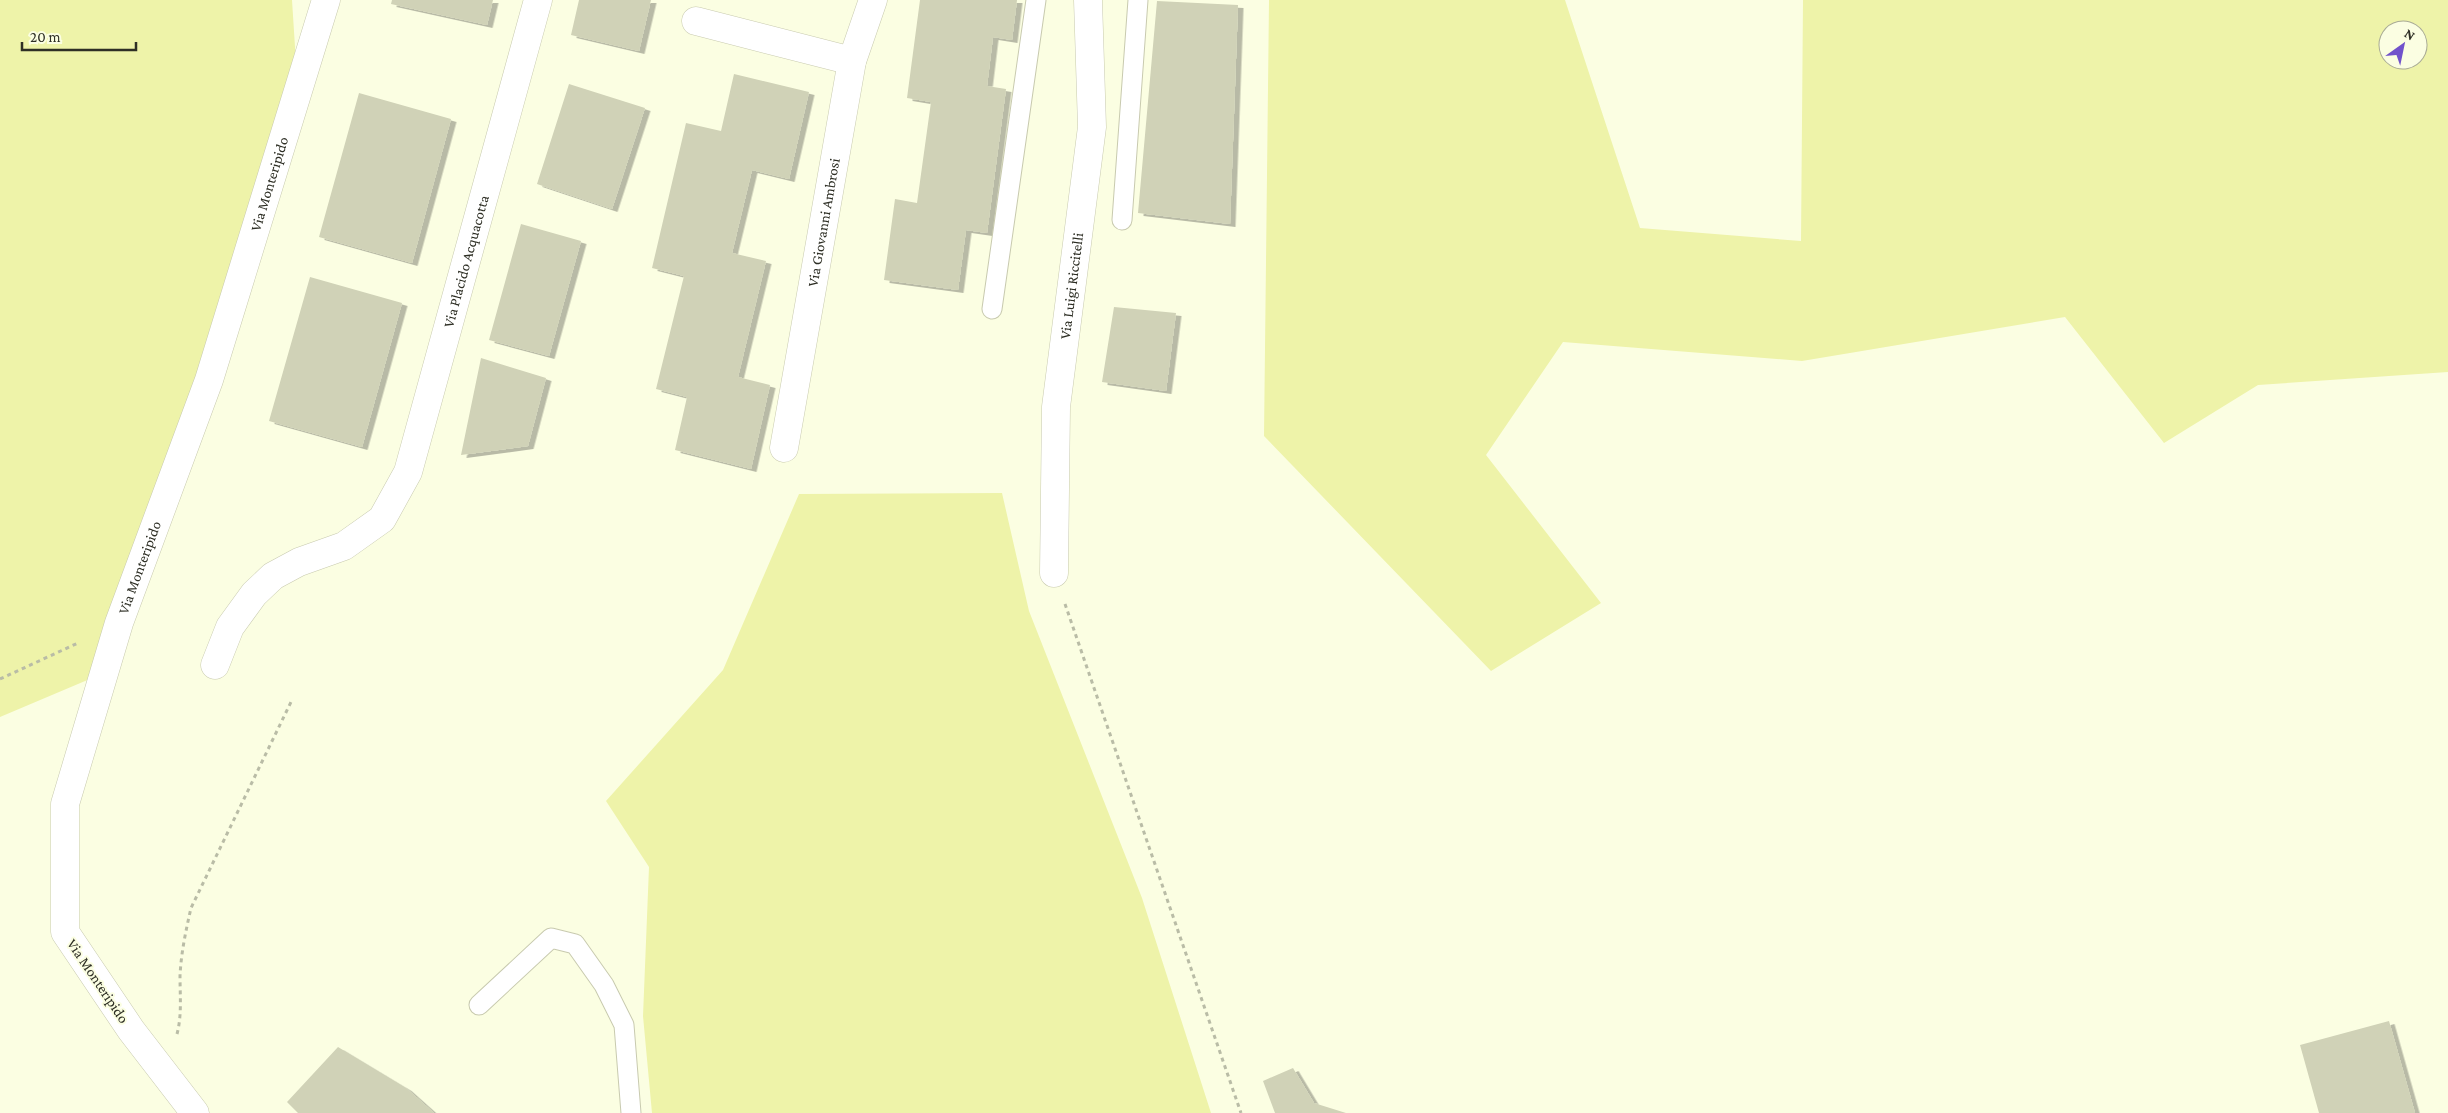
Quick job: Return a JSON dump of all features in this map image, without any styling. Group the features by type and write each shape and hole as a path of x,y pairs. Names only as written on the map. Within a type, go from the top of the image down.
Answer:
{"street":[{"name":"Via Monteripido","path":"195,1113 168,1080 65,932 65,804 119,624 209,380 326,0"},
{"name":"Via Placido Acquacotta","path":"215,665 230,628 254,594 273,576 299,562 344,546 382,519 408,472 538,0"},
{"name":"Via Giovanni Ambrosi","path":"784,448 852,61 873,0"},
{"name":"Via Luigi Riccitelli","path":"1054,573 1056,407 1092,127 1088,0"},
{"path":"696,21 852,61"}],"lane":[{"path":"992,309 1036,0"},
{"path":"1122,220 1138,0"},
{"path":"479,1005 551,938 576,944 604,985 624,1025 631,1113"}],"path":[{"path":"1054,573 1241,1113"},
{"path":"0,679 119,624"},
{"path":"168,1080 180,1021 180,976 184,939 191,908 291,702"}],"green space":[{"path":"0,0 292,0 298,94 104,673 0,717"},
{"path":"1269,0 1565,0 1640,228 1801,241 1803,0 2448,0 2448,372 2258,385 2164,443 2065,317 1802,361 1563,342 1486,455 1601,603 1491,671 1264,436"},
{"path":"1002,493 1029,611 1142,898 1211,1113 652,1113 643,1016 649,867 606,801 723,670 799,494"}],"building":[{"path":"392,0 493,0 487,25 391,4"},
{"path":"579,0 651,0 639,51 571,35"},
{"path":"920,0 1017,0 1012,40 993,37 987,86 1006,89 987,233 966,230 958,290 884,280 895,199 917,203 931,102 907,98"},
{"path":"1157,1 1238,5 1230,224 1138,213"},
{"path":"734,74 809,92 789,179 752,170 732,253 766,261 738,377 770,385 751,469 675,450 687,397 656,389 684,276 652,268 686,123 721,131"},
{"path":"569,84 645,108 612,209 537,184"},
{"path":"359,93 451,119 412,263 319,237"},
{"path":"521,224 581,241 549,356 489,340"},
{"path":"310,277 402,303 362,447 269,421"},
{"path":"1114,307 1176,313 1166,391 1102,382"},
{"path":"481,358 546,378 528,446 461,455"},
{"path":"2389,1021 2415,1113 2319,1113 2300,1045"},
{"path":"338,1047 406,1088 434,1113 298,1113 287,1102"},
{"path":"1293,1068 1314,1103 1346,1113 1275,1113 1263,1081"}]}
